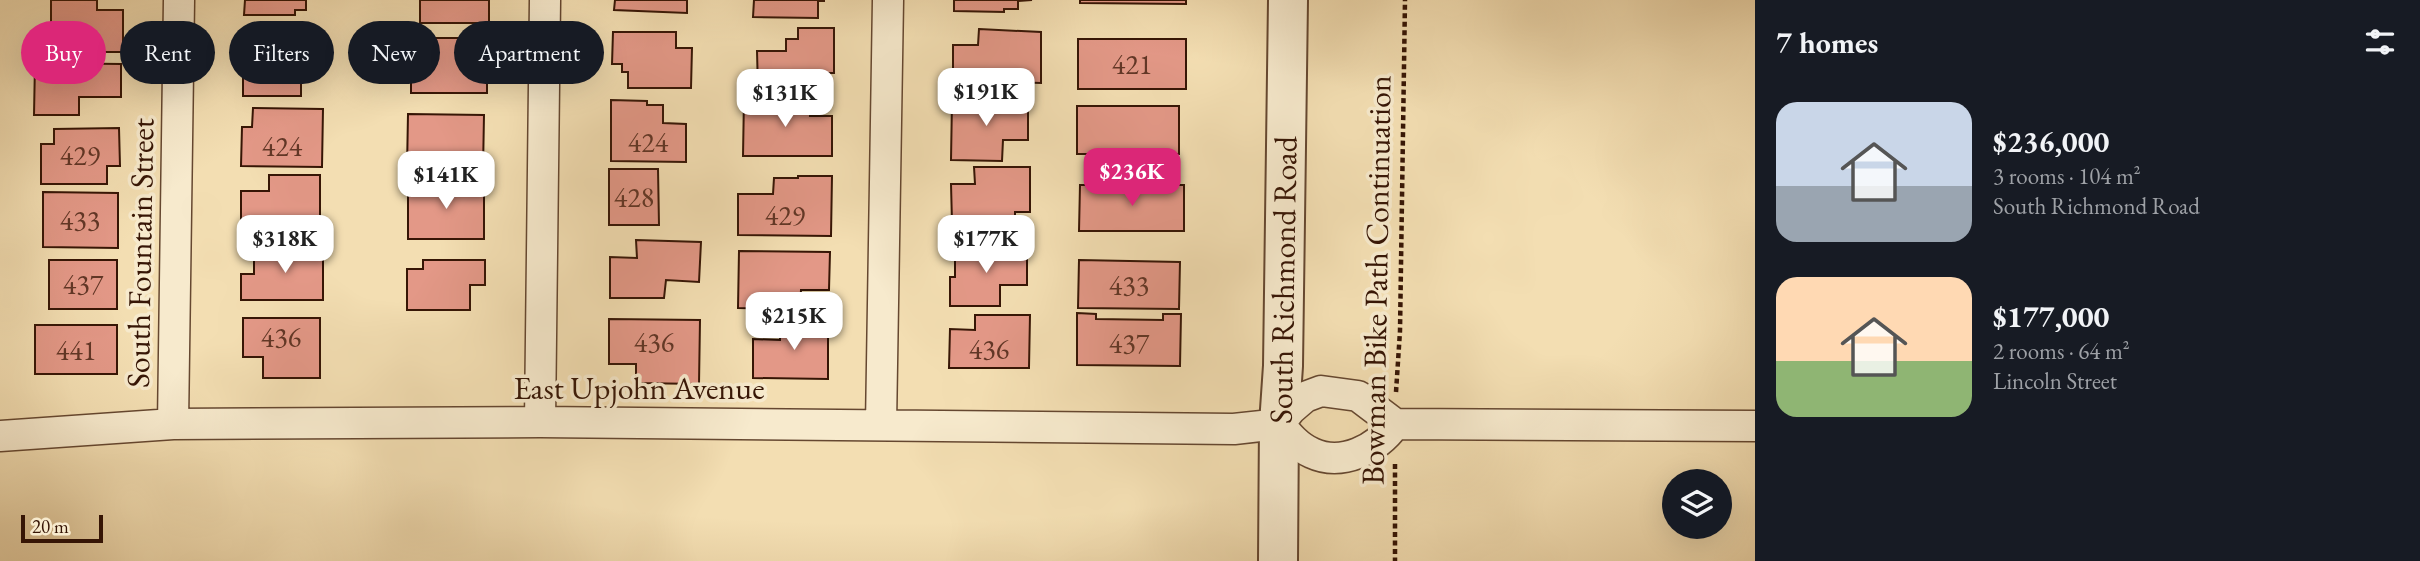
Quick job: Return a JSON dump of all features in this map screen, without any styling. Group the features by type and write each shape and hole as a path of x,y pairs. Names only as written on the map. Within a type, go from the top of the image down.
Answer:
{"street":[{"name":"South Fountain Street","path":"173,424 179,0"},
{"path":"540,422 545,0"},
{"path":"881,425 888,0"},
{"name":"South Richmond Road","path":"1278,561 1289,0"},
{"path":"1395,424 1378,443 1365,450 1339,457 1313,454 1290,437 1279,424 1305,397 1321,391 1359,396 1395,424 1755,426"},
{"name":"East Upjohn Avenue","path":"0,436 173,424 540,422 1237,429 1279,424"}],"path":[{"name":"Bowman Bike Path Continuation","path":"1395,561 1395,424 1400,317 1405,0"}],"building":[{"path":"51,0 97,0 97,10 123,10 123,21 120,21 120,52 106,52 106,21 51,21"},
{"path":"245,0 306,0 306,10 295,10 295,15 244,15"},
{"path":"420,0 489,0 489,21 420,21"},
{"path":"615,0 687,0 687,13 614,10"},
{"path":"754,0 824,1 818,1 818,18 753,17"},
{"path":"954,0 1032,0 1018,1 1018,9 1004,9 1004,12 954,11"},
{"path":"1080,0 1186,0 1186,4 1080,3"},
{"path":"798,28 834,28 834,73 824,73 824,90 758,90 757,51 786,51 786,39 798,39"},
{"path":"979,29 1041,32 1041,83 1002,82 1002,85 953,86 953,45 978,45"},
{"path":"613,32 676,32 676,48 692,48 691,88 628,88 628,72 622,72 622,64 612,64"},
{"path":"440,38 454,38 454,84 487,84 487,93 411,93 411,84 440,84"},
{"path":"1078,39 1186,39 1186,89 1078,89"},
{"path":"106,64 120,64 121,97 79,97 79,115 34,115 35,84 106,84"},
{"path":"243,84 301,84 301,96 243,96"},
{"path":"744,98 811,98 810,116 832,116 832,156 743,156"},
{"path":"611,100 647,101 647,105 663,105 663,123 686,124 686,162 611,161"},
{"path":"952,101 1028,101 1028,140 1003,140 1002,161 951,160"},
{"path":"1077,106 1179,106 1179,154 1077,154"},
{"path":"253,108 323,109 322,167 241,166 242,127 252,127"},
{"path":"408,114 484,115 483,170 407,169"},
{"path":"119,128 120,166 107,166 107,184 41,184 41,144 54,144 54,129"},
{"path":"974,167 1030,167 1030,212 1015,212 1015,220 1002,220 1002,223 952,223 951,184 975,184"},
{"path":"609,169 658,169 659,225 609,225"},
{"path":"269,175 320,175 320,229 241,229 241,191 269,191"},
{"path":"832,176 831,236 738,235 738,194 773,194 774,178"},
{"path":"408,183 484,183 484,239 408,239"},
{"path":"1080,185 1184,185 1184,231 1079,231"},
{"path":"43,192 118,193 118,248 43,247"},
{"path":"636,240 701,242 699,282 666,280 664,298 610,298 610,257 637,258"},
{"path":"254,247 323,247 323,300 241,300 241,274 254,274"},
{"path":"955,248 1027,248 1027,285 1000,285 1000,306 950,306 950,277 955,277"},
{"path":"739,251 830,252 829,290 801,290 800,309 738,308"},
{"path":"49,260 117,260 117,309 49,309"},
{"path":"423,260 485,260 485,285 470,285 470,310 407,310 407,269 423,269"},
{"path":"1079,260 1180,262 1179,309 1078,308"},
{"path":"1077,313 1096,314 1096,319 1163,320 1163,314 1181,314 1180,366 1077,365"},
{"path":"975,315 1030,315 1029,368 949,368 950,329 975,330"},
{"path":"243,318 320,318 320,378 263,378 263,357 243,357"},
{"path":"609,319 700,320 699,384 636,383 636,364 609,364"},
{"path":"828,319 828,379 753,378 753,339 780,340 780,321"},
{"path":"35,325 117,325 117,374 35,374"}]}
